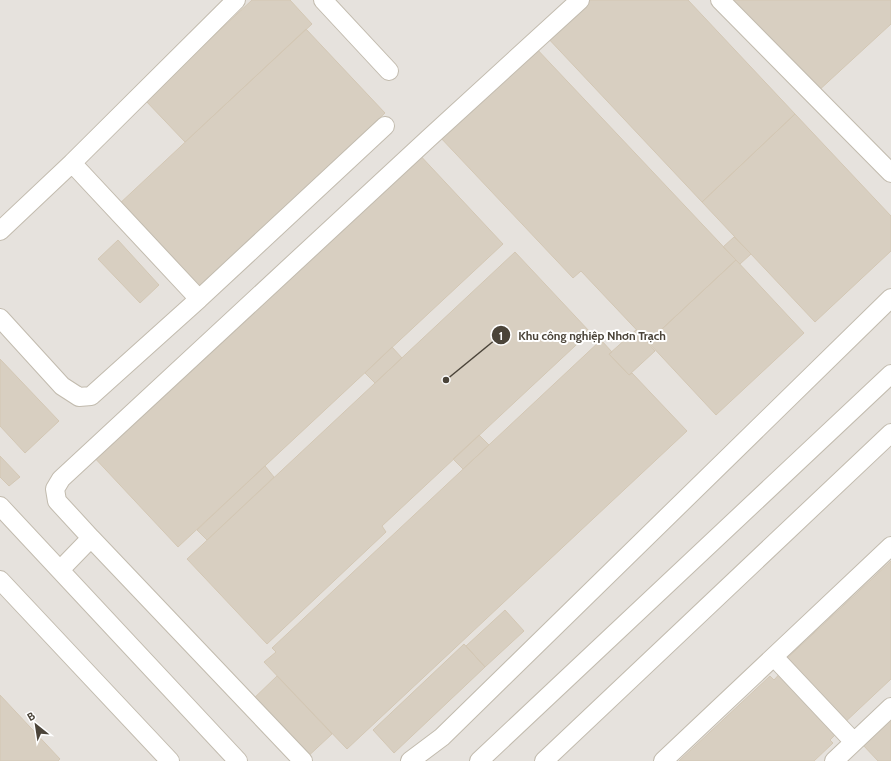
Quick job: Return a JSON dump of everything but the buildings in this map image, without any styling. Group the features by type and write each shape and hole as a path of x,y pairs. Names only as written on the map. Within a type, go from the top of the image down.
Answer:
{"street":[{"path":"0,231 72,163 236,0"},
{"path":"324,0 389,70"},
{"path":"303,761 57,501 55,489 61,479 423,143 580,0"},
{"path":"720,0 891,173"},
{"path":"0,318 62,386 80,397 91,396 199,299 385,126"},
{"path":"72,163 199,299"},
{"path":"410,761 442,737 891,298"},
{"path":"479,761 888,382"},
{"path":"544,761 891,433"},
{"path":"0,506 238,761"},
{"path":"60,570 92,538"},
{"path":"663,761 891,546"},
{"path":"0,580 170,761"},
{"path":"774,657 854,742"},
{"path":"834,761 891,707"}],"shaded area":[{"path":"0,0 891,0 891,761 0,761"}],"place":[{"name":"Khu công nghiệp Nhơn Trạch","path":"446,380"}]}
